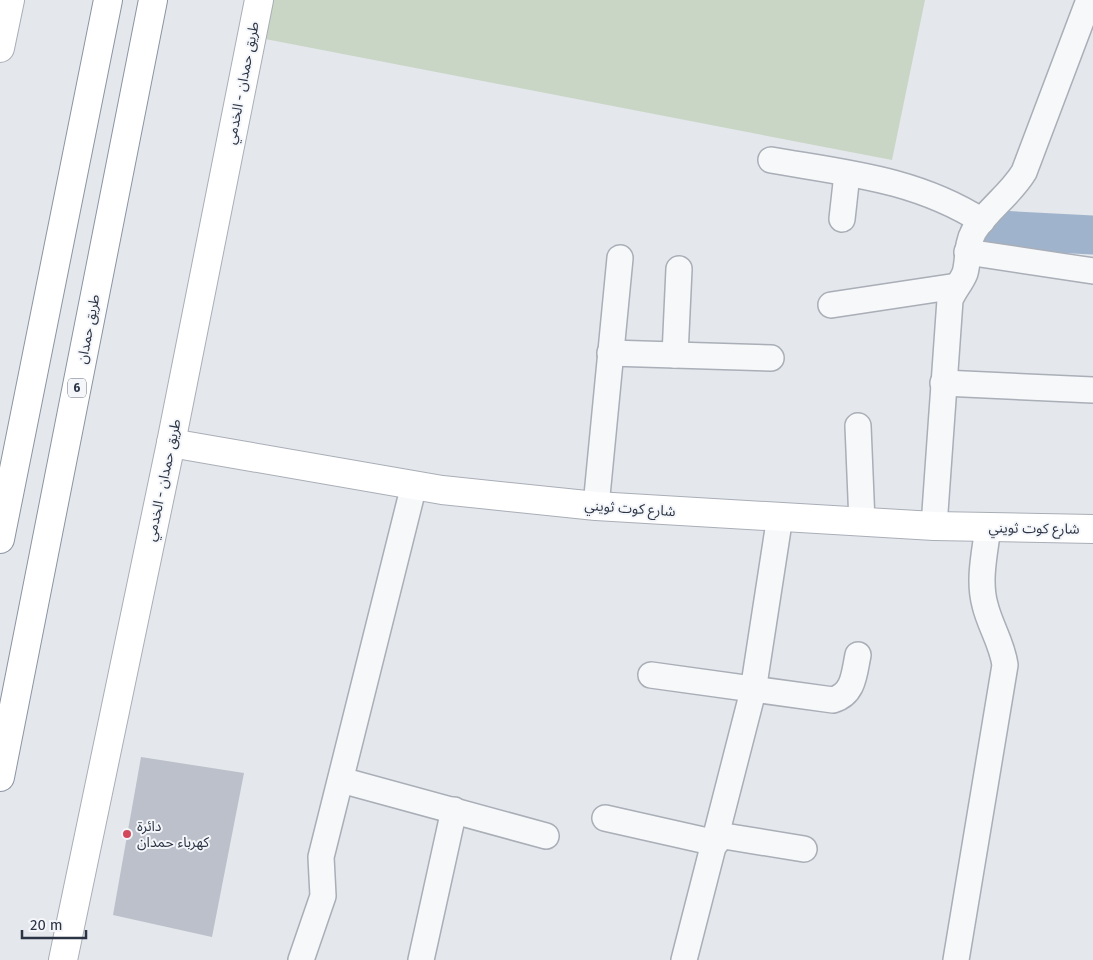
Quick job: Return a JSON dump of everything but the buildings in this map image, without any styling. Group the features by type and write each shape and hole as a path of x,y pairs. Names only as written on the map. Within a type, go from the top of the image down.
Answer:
{"main road":[{"path":"0,48 10,0"},
{"path":"0,539 108,0"},
{"name":"طريق حمدان","path":"0,777 153,0"},
{"name":"طريق حمدان - الخدمي","path":"63,960 171,443 259,0"},
{"name":"شارع كوت ثويني","path":"171,443 414,485 596,506 934,526 1093,529"}],"street":[{"path":"934,526 950,300 966,270 969,241 982,221 1009,194 1024,172 1089,0"},
{"path":"772,160 919,189 962,208 982,221"},
{"path":"842,219 847,174"},
{"path":"967,252 1093,270"},
{"path":"596,506 620,258"},
{"path":"675,355 679,269"},
{"path":"832,304 957,286"},
{"path":"610,353 771,358"},
{"path":"943,383 1093,390"},
{"path":"858,426 862,522"},
{"path":"301,960 322,896 321,856 414,485"},
{"path":"684,960 717,839 753,690 780,516"},
{"path":"956,960 1005,665 1003,653 985,606 983,595 982,584 988,527"},
{"path":"651,674 833,700 840,698 850,687 858,655"},
{"path":"341,780 546,836"},
{"path":"421,960 454,810"},
{"path":"604,818 717,839 804,849"}],"green space":[{"path":"268,0 925,0 892,160 260,38"}],"waterway":[{"path":"980,229 1093,235"}],"place":[{"name":"دائرة كهرباء حمدان","path":"127,834"}]}
